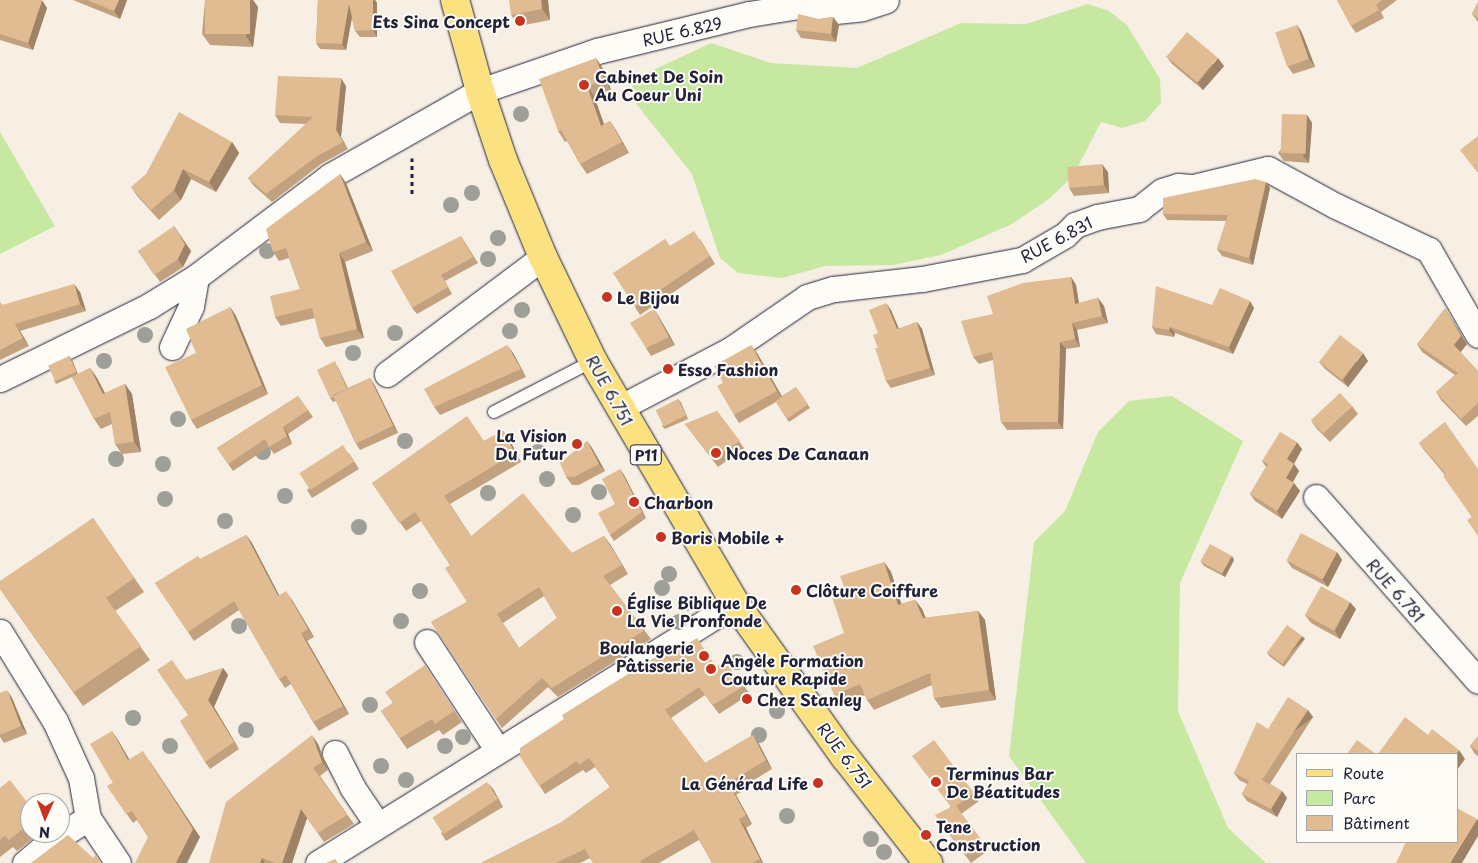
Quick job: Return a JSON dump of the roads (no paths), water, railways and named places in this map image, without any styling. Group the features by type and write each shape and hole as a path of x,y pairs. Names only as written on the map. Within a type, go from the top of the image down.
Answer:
{"main road":[{"name":"RUE 6.751","path":"455,0 480,91 503,160 543,257 593,361 735,603 845,757 928,863"}],"street":[{"name":"RUE 6.829","path":"0,379 149,306 196,278 330,176 480,91 597,51 750,14 805,5 810,10 826,12 862,8 886,0"},
{"name":"RUE 6.831","path":"619,408 730,350 807,297 834,289 922,279 1022,260 1065,235 1075,225 1139,209 1162,191 1178,186 1194,187 1268,169 1336,206 1429,250 1478,335"},
{"path":"387,374 543,257"},
{"path":"172,347 191,306 196,278"},
{"name":"RUE 6.781","path":"1316,497 1478,681"},
{"path":"318,863 496,749 735,603"},
{"path":"0,632 55,721 80,778 88,818 118,863"},
{"path":"427,642 496,749"},
{"path":"335,753 352,787 377,824"},
{"path":"25,863 49,843 88,818"}],"lane":[{"path":"494,412 593,361"}],"place":[{"name":"Ets Sina Concept","path":"520,21"},
{"name":"Cabinet De Soin Au Coeur Uni","path":"584,85"},
{"name":"Le Bijou","path":"607,297"},
{"name":"Esso Fashion","path":"668,369"},
{"name":"La Vision Du Futur","path":"577,444"},
{"name":"Noces De Canaan","path":"716,453"},
{"name":"Charbon","path":"634,502"},
{"name":"Boris Mobile +","path":"661,537"},
{"name":"Clôture Coiffure","path":"796,590"},
{"name":"Église Biblique De La Vie Pronfonde","path":"617,611"},
{"name":"Boulangerie Pâtisserie","path":"704,656"},
{"name":"Angèle Formation Couture Rapide","path":"711,669"},
{"name":"Chez Stanley","path":"747,699"},
{"name":"Terminus Bar De Béatitudes","path":"936,782"},
{"name":"La Générad Life","path":"818,783"},
{"name":"Tene Construction","path":"926,835"}]}
